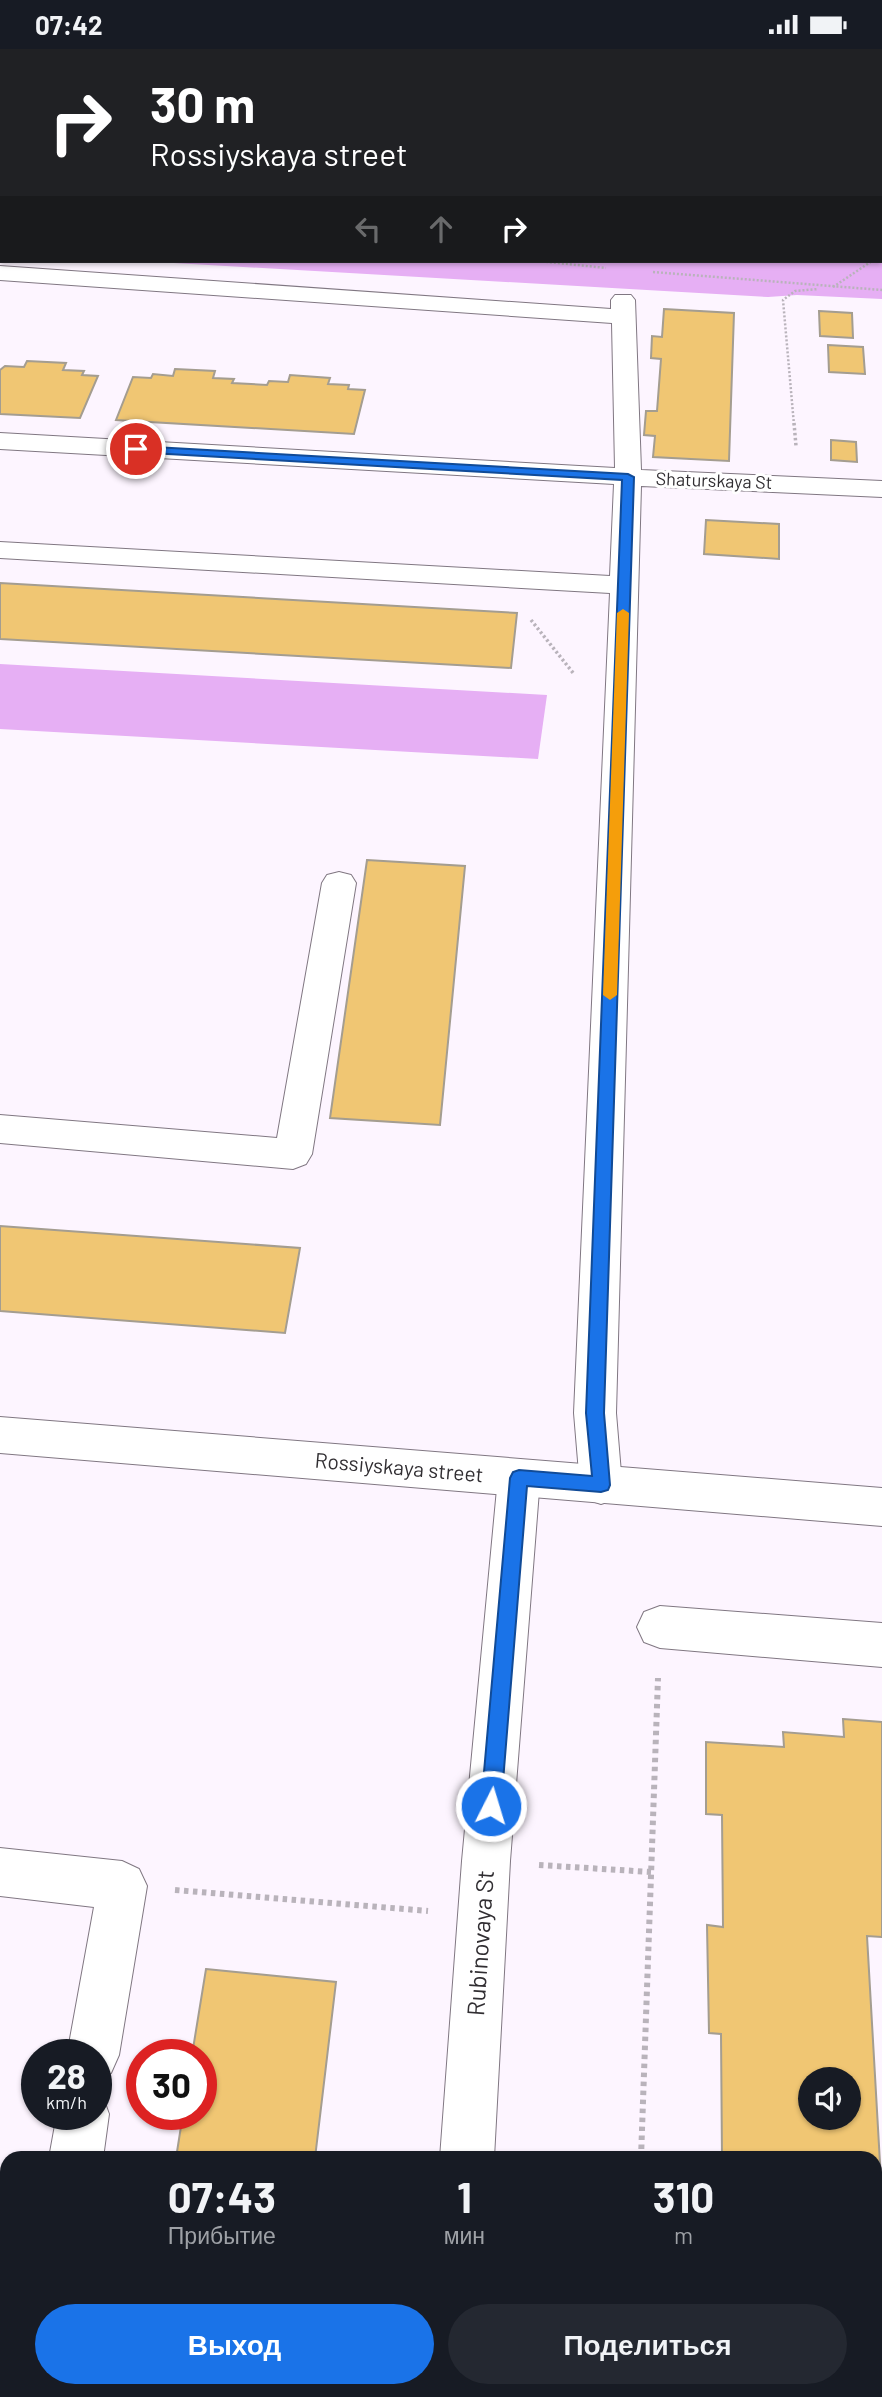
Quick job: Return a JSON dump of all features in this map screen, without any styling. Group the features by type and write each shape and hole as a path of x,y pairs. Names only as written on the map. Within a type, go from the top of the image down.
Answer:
{"street":[{"path":"0,273 623,308 628,477 595,1413 601,1485"},
{"name":"Shaturskaya St","path":"0,441 882,489"},
{"path":"0,550 624,586"},
{"path":"0,1129 293,1154 339,883"},
{"name":"Rossiyskaya street","path":"0,1435 882,1507"},
{"name":"Rubinovaya St","path":"467,2151 486,1861 519,1478"},
{"path":"660,1627 882,1645"},
{"path":"0,1872 122,1886 96,2039"},
{"path":"77,2151 80,2130"}],"path":[{"path":"568,263 611,269"},
{"path":"800,485 783,300 796,291 832,288 869,263"},
{"path":"651,272 882,291"},
{"path":"498,579 619,731"},
{"path":"641,2151 660,1627"},
{"path":"486,1861 651,1872"},
{"path":"122,1886 483,1915"}],"shaded area":[{"path":"174,263 882,263 882,299 797,295 768,297"},
{"path":"0,664 547,695 538,759 0,729"}],"building":[{"path":"664,309 734,313 729,461 653,457 655,436 644,435 646,411 657,411 661,359 651,358 652,336 662,337"},
{"path":"819,311 852,313 853,338 820,336"},
{"path":"828,345 863,347 865,374 829,372"},
{"path":"27,361 66,363 63,370 84,371 82,375 98,376 80,418 0,414 0,370 5,366 24,367"},
{"path":"175,369 215,371 213,378 234,379 232,383 267,385 269,381 288,382 290,375 330,378 328,384 349,385 348,389 365,390 354,434 116,420 133,377 151,378 153,374 173,376"},
{"path":"831,440 856,442 857,462 831,460"},
{"path":"706,520 779,524 779,559 704,554"},
{"path":"0,583 517,613 511,668 0,639"},
{"path":"367,860 465,866 440,1125 330,1118"},
{"path":"0,1226 300,1248 285,1333 0,1311"},
{"path":"843,1719 882,1722 882,1937 867,1936 879,2151 722,2151 721,2034 709,2033 707,1925 723,1927 722,1815 706,1814 706,1742 784,1747 783,1732 844,1737"},
{"path":"206,1969 336,1982 316,2151 177,2151 180,2130 217,2130 217,2039 195,2039"}],"slow traffic":[{"path":"610,995 623,613"}],"route":[{"path":"136,449 628,477 595,1413 601,1485 519,1478 491,1806"}]}
